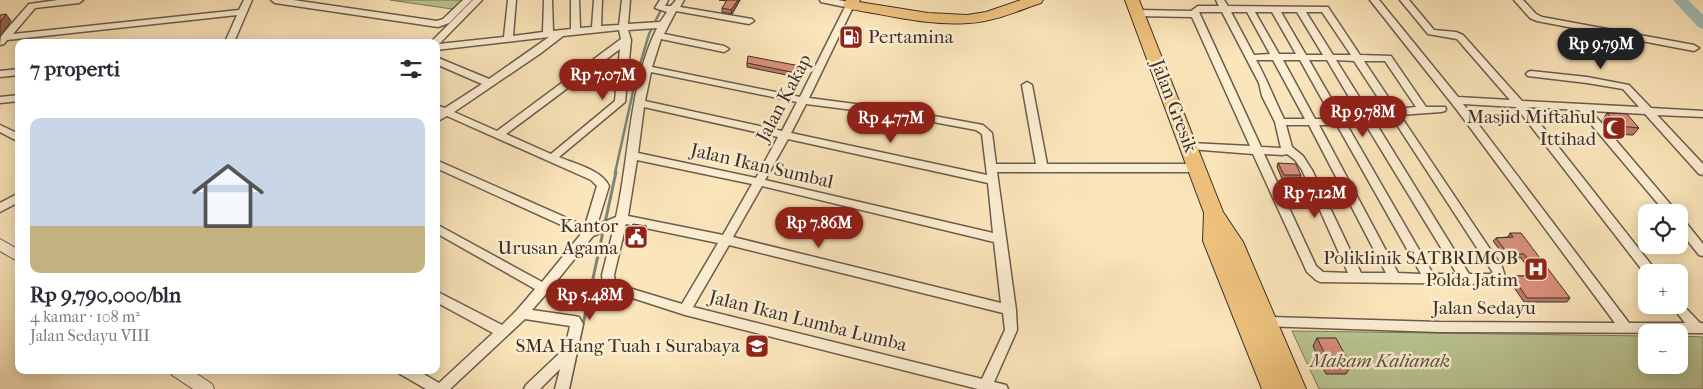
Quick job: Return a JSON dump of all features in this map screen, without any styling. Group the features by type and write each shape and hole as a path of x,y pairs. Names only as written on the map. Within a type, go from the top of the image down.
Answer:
{"highway":[{"path":"852,2 928,17 967,19 988,16 1036,0"},
{"name":"Jalan Gresik","path":"1135,7 1190,146 1214,213 1233,242 1295,389"},
{"name":"Jalan Gresik","path":"1214,213 1213,240 1273,389"}],"street":[{"path":"2,41 32,6 79,0"},
{"path":"231,39 248,0"},
{"path":"275,0 438,24 446,21 468,0"},
{"path":"439,39 478,0"},
{"path":"508,38 512,0"},
{"path":"548,0 548,34"},
{"path":"575,0 576,31"},
{"path":"596,29 598,0"},
{"path":"552,158 620,102 626,40 623,26 626,0"},
{"path":"824,0 852,2"},
{"path":"1374,0 1454,100 1626,328"},
{"path":"1404,0 1431,32 1458,35 1519,104 1645,264"},
{"path":"1518,0 1533,16 1540,19 1694,48"},
{"name":"Jalan Kakap","path":"685,310 759,182 852,2"},
{"path":"1222,4 1264,83 1267,96 1280,122 1287,149 1299,158 1307,170 1357,278"},
{"path":"1222,4 1249,8 1325,9 1498,270 1499,276 1496,279 1357,278 1320,276 1311,269 1195,14 1198,9 1222,4"},
{"path":"622,219 639,103 658,28 672,5 749,21"},
{"path":"1135,7 1195,14"},
{"path":"1249,8 1395,279"},
{"path":"1275,9 1430,279"},
{"path":"1300,9 1466,279"},
{"path":"19,39 242,12"},
{"path":"440,46 623,26 658,28 724,48"},
{"path":"441,110 489,83 538,51 560,33"},
{"path":"2,41 15,39"},
{"path":"498,135 626,40"},
{"path":"1256,56 1388,58 1424,110"},
{"path":"440,62 489,83"},
{"path":"648,69 802,100 901,113 979,127 987,133 1011,330 986,386"},
{"path":"0,74 15,72"},
{"path":"1531,74 1624,86 1703,171"},
{"path":"1026,85 1042,168"},
{"path":"0,100 15,98"},
{"path":"1454,100 1703,114"},
{"path":"639,103 785,134 992,174 1042,168 1198,168"},
{"path":"1583,108 1663,204"},
{"path":"1280,122 1370,122 1424,110 1441,109"},
{"path":"413,374 439,389 522,314 545,289 590,232 603,186 602,181 441,110"},
{"path":"0,128 15,137"},
{"path":"1190,146 1282,152 1287,149"},
{"name":"Jalan Ikan Sumbal","path":"632,156 759,182 1000,239"},
{"path":"440,166 590,232 622,219 726,240 1010,310"},
{"path":"0,208 15,200"},
{"name":"Jalan Ikan Lumba Lumba","path":"622,219 608,275 609,283 615,288 685,310 968,385 1001,389"},
{"path":"440,230 545,289"},
{"path":"1688,233 1703,252"},
{"path":"0,244 15,254"},
{"path":"440,298 502,331"},
{"path":"522,314 574,321 577,327 562,389"},
{"path":"1686,314 1700,328"},
{"name":"Jalan Sedayu","path":"1266,322 1439,327 1700,328"},
{"path":"531,389 572,349"},
{"path":"184,374 206,389"}],"green space":[{"path":"390,0 462,0 452,9"},
{"name":"Makam Kalianak","path":"1292,331 1638,336 1638,374 1688,374 1688,336 1703,337 1703,389 1319,389"}],"building":[{"path":"727,0 738,0 731,10 722,8"},
{"path":"6,14 0,22 0,15"},
{"path":"748,56 800,66 796,73 747,63"},
{"path":"1607,113 1627,114 1639,128 1619,126"},
{"path":"1278,163 1296,164 1301,175 1284,175"},
{"name":"Kantor Urusan Agama","path":"633,224 646,226 637,242 624,240"},
{"path":"1510,233 1521,233 1570,298 1527,298 1512,276 1540,276 1524,254 1508,254 1496,238 1513,237"},
{"path":"1317,338 1336,338 1351,366 1331,366"}],"waterway":[{"path":"615,173 636,78 649,34 666,0"},
{"path":"1680,0 1703,24"},
{"path":"569,389 616,172"}],"place":[{"name":"Pertamina","path":"851,37"},
{"name":"Masjid Miftahul Ittihad","path":"1614,128"},
{"name":"Kantor Urusan Agama","path":"636,237"},
{"name":"Poliklinik SATBRIMOB Polda Jatim","path":"1536,269"},
{"name":"SMA Hang Tuah 1 Surabaya","path":"757,346"}]}
